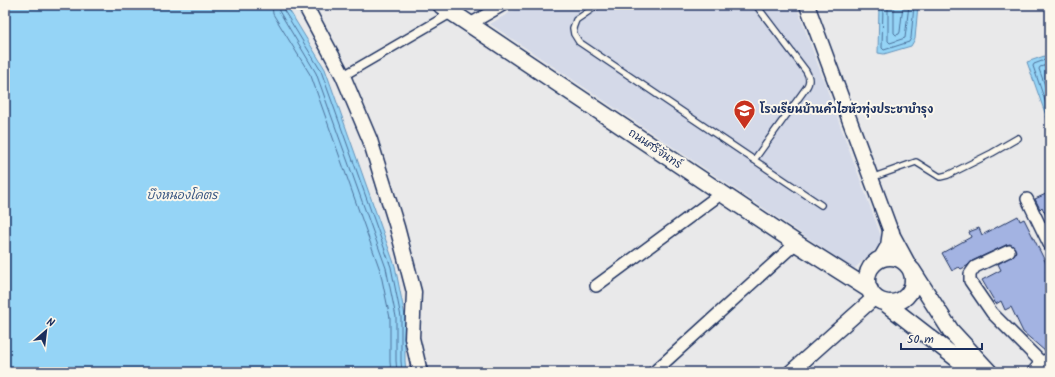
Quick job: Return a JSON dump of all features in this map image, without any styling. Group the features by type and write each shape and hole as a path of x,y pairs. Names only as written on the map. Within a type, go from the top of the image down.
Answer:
{"main road":[{"name":"ถนนศรีจันทร์","path":"447,9 876,296 974,372"},
{"path":"882,258 889,246 891,232"},
{"path":"911,269 914,276 914,284 906,297 899,301 892,303 876,296 868,284 867,277 869,271 876,261 888,256 902,259 907,263 911,269 951,331 989,372"},
{"path":"840,272 856,275 869,271"}],"street":[{"path":"304,5 343,76 370,140 397,227 414,292 412,338 420,372"},
{"path":"470,24 503,5"},
{"path":"806,5 891,232 911,269"},
{"path":"343,76 447,9"},
{"path":"596,286 722,193"},
{"path":"1027,199 1050,246"},
{"path":"654,372 796,243"},
{"path":"1008,251 975,267 970,274 970,281 992,313 1045,361 1050,369"},
{"path":"790,372 876,296"},
{"path":"1033,372 1045,361"}],"lane":[{"path":"598,5 576,20 573,28 574,34 579,42 821,205"},
{"path":"754,160 809,83 809,77 806,71 756,5"},
{"path":"871,178 916,162 940,177 948,175 1018,138"}],"shaded area":[{"name":"โรงเรียนบ้านคำไฮหัวทุ่งประชาบำรุง","path":"523,5 796,5 881,236 882,243 854,269 490,24"}],"water":[{"name":"บึงหนองโคตร","path":"5,5 286,5 325,69 395,266 405,316 406,372 5,372"},
{"path":"879,5 918,5 915,39 911,46 884,54 878,53"},
{"path":"1050,54 1050,127 1027,62"}],"building":[{"path":"1050,192 1050,224 1042,207 1040,209 1035,199"},
{"path":"1018,216 1020,221 1024,219 1049,269 1046,271 1050,280 1050,347 1046,352 1023,332 1011,307 1005,310 1001,301 996,304 982,280 1001,270 998,264 1014,255 1016,251 1013,246 1010,244 1006,245 972,261 961,269 959,267 952,271 942,253 971,237 969,232 979,228 982,235"}],"place":[{"name":"โรงเรียนบ้านคำไฮหัวทุ่งประชาบำรุง","path":"745,130"}]}
